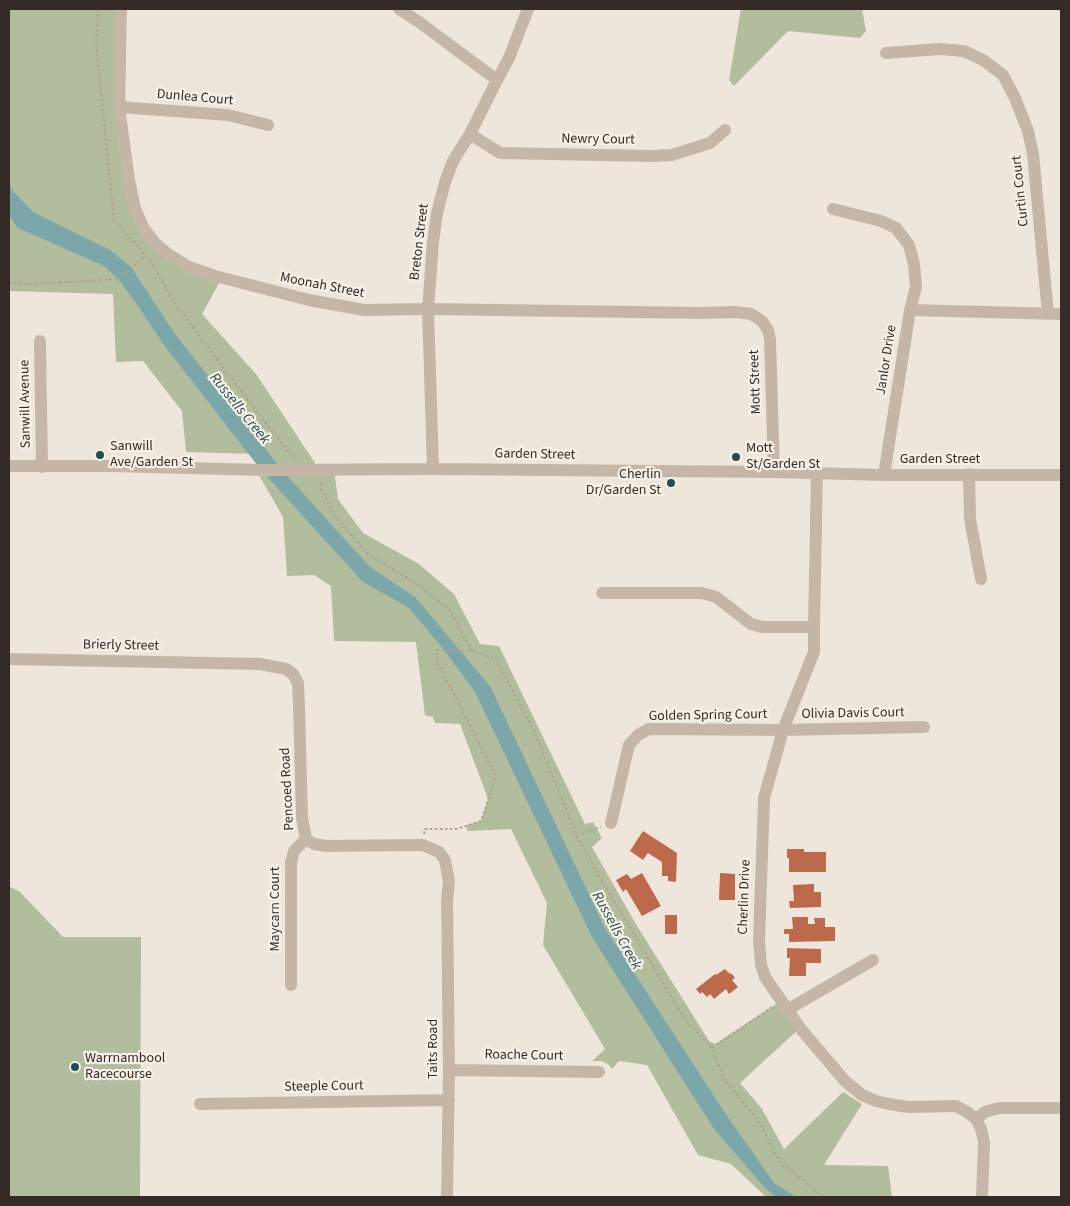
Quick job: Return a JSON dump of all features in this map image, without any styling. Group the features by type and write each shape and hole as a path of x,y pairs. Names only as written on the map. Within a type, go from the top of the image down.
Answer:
{"street":[{"name":"Moonah Street","path":"121,9 119,107 129,180 135,208 143,227 155,243 168,254 189,266 215,276 309,300 364,310 735,312"},
{"path":"399,9 497,80"},
{"name":"Breton Street","path":"433,469 428,309 436,213 453,161 470,134 510,58 528,9"},
{"name":"Curtin Court","path":"886,52 940,49 964,51 984,60 1003,75 1015,98 1028,131 1033,154 1055,314"},
{"name":"Dunlea Court","path":"119,107 228,115 268,124"},
{"name":"Newry Court","path":"470,134 500,153 651,156 672,155 710,143 725,130"},
{"path":"832,209 880,221 896,228 909,245 914,264 916,287 910,310"},
{"name":"Janlor Drive","path":"884,475 910,310 1055,314"},
{"name":"Mott Street","path":"735,312 751,314 762,321 768,330 770,339 774,472"},
{"name":"Sanwill Avenue","path":"40,340 42,466"},
{"name":"Garden Street","path":"9,466 113,466 271,470 433,469 774,472 884,475 1061,475"},
{"name":"Cherlin Drive","path":"817,473 814,652 783,730 764,798 760,960 765,977 800,1028 845,1081 862,1095 876,1101 898,1106 956,1106 976,1119"},
{"path":"970,474 970,519 981,579"},
{"path":"602,593 702,593 716,597 751,624 762,627 814,627"},
{"name":"Brierly Street","path":"9,659 232,663"},
{"name":"Pencoed Road","path":"232,663 260,664 286,668 293,674 298,684 302,818 306,839 314,844 326,846 423,845"},
{"name":"Olivia Davis Court","path":"783,730 924,727"},
{"name":"Golden Spring Court","path":"611,823 629,745 638,734 649,730 783,730"},
{"name":"Maycarn Court","path":"291,985 291,862 294,851 306,839"},
{"name":"Taits Road","path":"423,845 439,852 445,860 449,882 447,1197"},
{"path":"784,1005 873,960"},
{"name":"Roache Court","path":"449,1070 599,1072"},
{"name":"Steeple Court","path":"200,1104 449,1100"},
{"path":"982,1197 984,1142 976,1119 986,1112 999,1108 1061,1108"}],"path":[{"path":"9,283 34,284 118,279 146,255"},
{"path":"311,470 321,477 321,488 334,515 368,554 420,586 449,609 472,651"},
{"path":"423,845 424,830 457,829 481,821 496,776 437,662 437,650 472,651 496,660 534,731 577,836 685,1020 712,1048 724,1079 760,1123 779,1160 824,1197"},
{"path":"577,836 611,823"},
{"path":"712,1048 784,1005"}],"green space":[{"path":"9,9 121,9 129,180 155,243 222,278 202,314 256,374 319,469 334,470 338,499 363,533 419,564 454,594 480,644 499,646 585,824 593,822 602,838 592,847 637,926 709,1041 715,1044 781,1001 800,1028 740,1083 762,1109 784,1149 843,1092 862,1104 824,1165 888,1166 892,1197 766,1197 731,1164 698,1155 647,1065 619,1061 612,1069 608,1064 601,1061 592,1061 605,1049 543,945 547,903 511,829 467,831 467,825 481,821 488,799 460,724 435,723 433,717 425,715 416,642 334,641 331,586 314,575 287,576 283,517 256,470 270,470 254,454 186,452 182,411 143,361 116,362 113,294 9,291"},
{"path":"741,9 862,9 866,31 860,38 788,31 734,86 729,80"},
{"name":"Warrnambool Racecourse","path":"9,886 20,892 63,937 141,937 140,1197 9,1197"}],"water":[{"path":"9,182 11,189 33,212 110,250 131,267 175,334 282,470 369,566 416,598 490,686 605,928 725,1113 774,1183 796,1197 776,1197 766,1189 714,1129 592,937 475,692 444,650 409,608 363,582 261,470 164,345 118,279 104,266 18,228 9,215"}],"building":[{"path":"643,831 677,853 676,882 668,881 668,876 662,876 662,862 648,853 643,860 630,851"},
{"path":"787,849 804,849 804,852 826,852 826,872 789,872"},
{"path":"642,873 661,906 642,916 626,889 623,892 616,880 627,874 631,879"},
{"path":"720,873 735,874 735,900 719,900"},
{"path":"814,884 814,892 821,892 821,907 790,908 789,901 794,901 793,885"},
{"path":"665,915 677,915 677,934 665,934"},
{"path":"792,917 808,917 808,924 815,924 814,918 825,918 825,927 835,927 835,941 789,942 789,934 784,934 784,929 793,929"},
{"path":"787,948 821,949 821,963 806,963 806,976 789,976 790,958 787,958"},
{"path":"725,969 735,978 732,980 738,987 729,994 726,989 714,999 710,994 707,997 702,992 700,994 696,989 715,974"}],"place":[{"name":"Sanwill Ave/Garden St","path":"100,455"},
{"name":"Mott St/Garden St","path":"736,457"},
{"name":"Cherlin Dr/Garden St","path":"671,483"},
{"name":"Warrnambool Racecourse","path":"75,1067"}],"water label":[{"name":"Russells Creek","path":"239,409"},
{"name":"Russells Creek","path":"616,931"}]}
